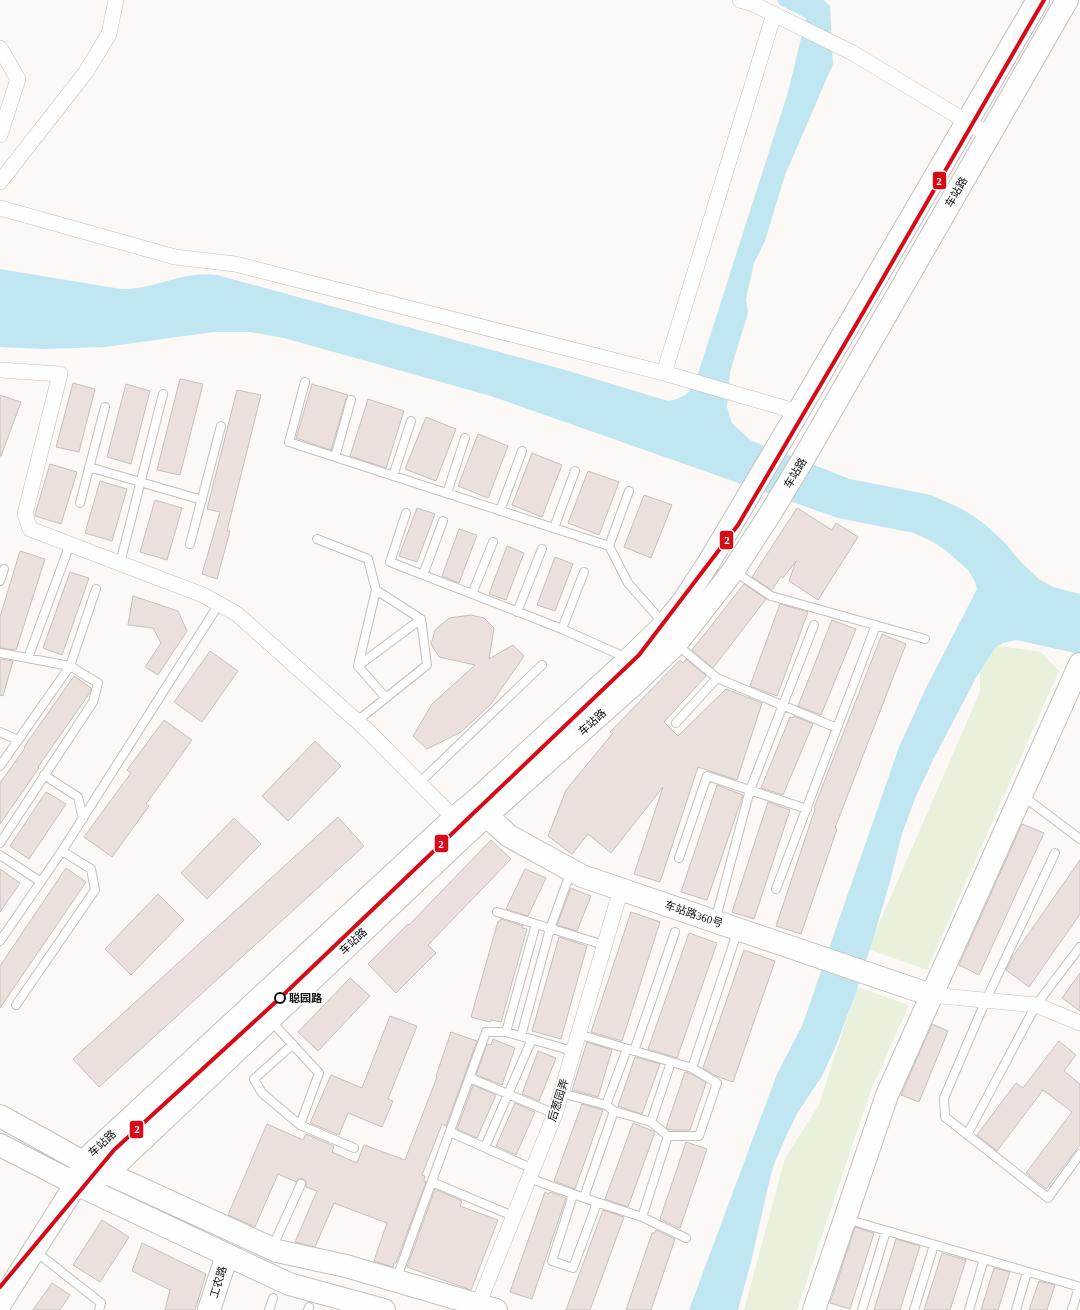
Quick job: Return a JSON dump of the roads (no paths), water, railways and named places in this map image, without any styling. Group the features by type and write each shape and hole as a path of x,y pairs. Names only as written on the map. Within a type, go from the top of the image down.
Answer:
{"main road":[{"name":"车站路","path":"481,809 630,660 664,625 683,602 709,562 778,446 1038,0"},
{"name":"车站路","path":"76,1184 83,1162 461,825 633,686 676,644 733,571 770,514 1067,0"},
{"path":"814,1310 886,1094 1078,668"},
{"name":"车站路360号","path":"481,809 509,836 582,876 931,995"},
{"name":"车站路","path":"76,1184 107,1173 270,1019 461,825"},
{"path":"0,1116 83,1162 277,1251 346,1266 487,1307"},
{"path":"0,1145 76,1184 289,1284 384,1310"},
{"path":"0,1304 76,1184"},
{"name":"工农路","path":"209,1310 226,1255"}],"street":[{"path":"0,182 86,72 108,34 116,0"},
{"path":"740,0 753,4 851,52 988,135"},
{"path":"664,373 774,14"},
{"path":"0,48 18,79 0,135"},
{"path":"0,208 175,257 235,264 664,373 798,412"},
{"path":"0,370 60,374 25,514 30,529 203,595 237,614 357,721 461,825"},
{"name":"后葱园弄","path":"487,1307 513,1216 561,1093 621,889"},
{"path":"931,995 1036,1005 1080,1023"}],"lane":[{"path":"305,382 289,442 609,546 628,583 664,625"},
{"path":"120,563 163,394"},
{"path":"335,457 351,400"},
{"path":"80,503 105,407"},
{"path":"393,476 411,421"},
{"path":"190,544 221,426"},
{"path":"447,493 465,438"},
{"path":"500,511 522,451"},
{"path":"89,467 202,500"},
{"path":"554,528 575,472"},
{"path":"609,546 629,491"},
{"path":"406,513 390,562 562,629 630,660"},
{"path":"423,575 443,521"},
{"path":"317,539 368,559 376,590 358,666"},
{"path":"472,594 493,542"},
{"path":"28,658 70,544"},
{"path":"517,612 542,549"},
{"path":"0,581 4,569"},
{"path":"733,571 771,596 925,639"},
{"path":"562,629 584,572"},
{"path":"0,766 70,666 96,589"},
{"path":"357,721 427,665 421,619 376,590"},
{"path":"0,941 83,819 219,604"},
{"path":"358,666 421,619"},
{"path":"715,922 750,790 814,625"},
{"path":"776,889 876,625"},
{"path":"676,644 717,678 837,728"},
{"path":"0,653 70,666 98,684 93,702 0,843"},
{"path":"419,783 542,665"},
{"path":"358,666 386,698"},
{"path":"676,723 717,678"},
{"path":"0,732 18,740"},
{"path":"44,775 78,797 83,819"},
{"path":"679,858 707,776 807,809"},
{"path":"1021,794 1080,839"},
{"path":"16,1005 95,890 91,869 62,851"},
{"path":"1055,853 986,1000 944,1098 945,1117 1048,1198 1080,1154"},
{"path":"0,855 41,882"},
{"path":"522,1036 550,928 571,870"},
{"path":"497,912 604,946"},
{"path":"506,1032 536,924"},
{"path":"692,1068 739,930"},
{"path":"606,1105 631,1050 675,932"},
{"path":"968,1135 1036,1005 1080,947"},
{"path":"270,1019 319,1073 300,1125"},
{"path":"396,1281 486,1032 506,1032 573,1051"},
{"path":"561,1093 606,1105 614,1111 651,1122 668,1136 699,1136 717,1083 692,1068 578,1034"},
{"path":"485,1148 532,1039"},
{"path":"293,1044 254,1079 262,1093 300,1125 354,1148"},
{"path":"651,1122 671,1062"},
{"path":"470,1078 554,1114"},
{"path":"584,1197 614,1111"},
{"path":"450,1132 485,1148 573,1195 584,1197 597,1203 642,1217 686,1238"},
{"path":"642,1217 668,1136"},
{"path":"432,1182 513,1216"},
{"path":"272,1249 301,1184"},
{"path":"573,1195 552,1260 573,1268 597,1203"},
{"path":"845,1219 1080,1287 1072,1310"},
{"path":"862,1310 886,1231"},
{"path":"914,1310 934,1245"},
{"path":"34,1250 101,1302 99,1310"},
{"path":"969,1310 984,1259"},
{"path":"1016,1310 1027,1272"},
{"path":"269,1310 273,1298"}],"water":[{"path":"777,0 824,0 830,6 833,64 785,175 765,241 754,263 746,299 748,313 730,372 727,407 732,423 750,440 850,479 931,495 960,508 975,517 1005,543 1021,562 1039,579 1053,587 1080,594 1080,654 1016,640 1003,643 996,647 977,676 916,796 902,834 874,936 854,998 835,1048 822,1076 798,1112 775,1162 738,1310 689,1310 777,1074 802,1026 899,747 926,688 977,589 968,570 944,549 914,533 838,518 491,396 284,338 249,332 213,332 105,347 45,349 0,347 0,269 121,289 145,287 192,275 217,275 569,371 668,401 682,397 691,389 696,380 788,92 806,18 780,5"}],"place":[{"name":"聪园路","path":"280,998"}]}
